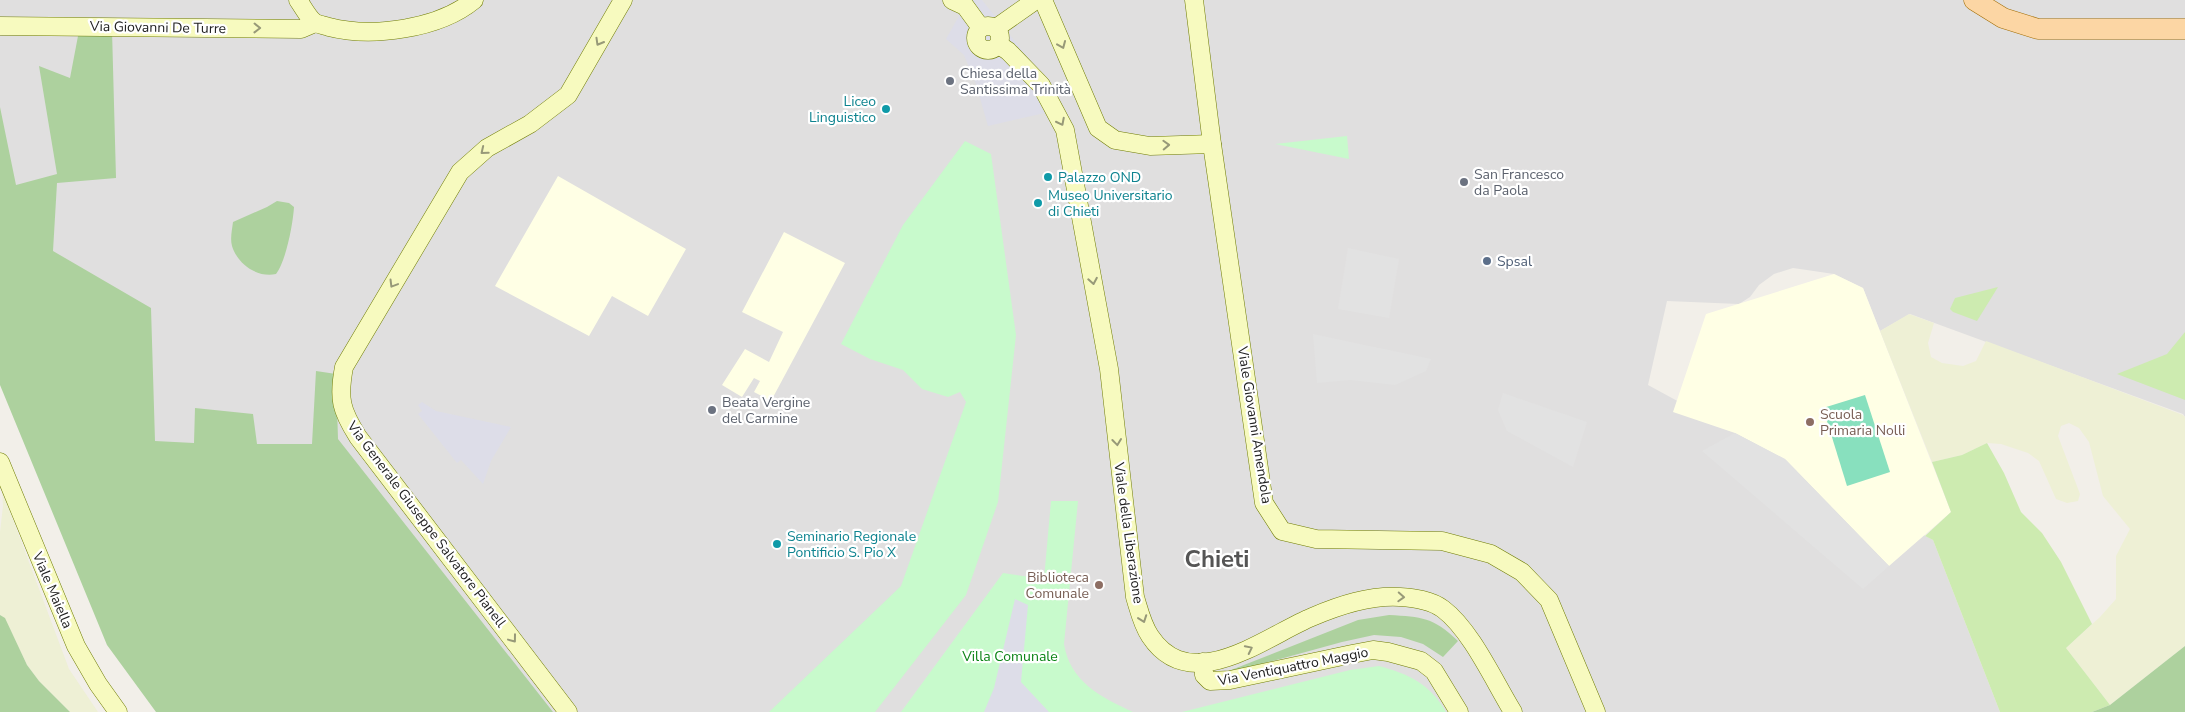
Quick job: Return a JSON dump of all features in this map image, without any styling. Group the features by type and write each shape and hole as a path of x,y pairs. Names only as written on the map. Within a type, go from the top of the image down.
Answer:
{"main road":[{"path":"1974,0 2003,18 2038,30 2185,29"}],"street":[{"path":"298,0 315,23 347,31 382,31 437,21 462,10 474,0"},
{"name":"Via Generale Giuseppe Salvatore Pianell","path":"568,712 358,437 344,415 340,388 344,368 460,172 487,148 530,124 568,95 623,0"},
{"path":"992,33 1036,0"},
{"path":"1043,0 1098,128 1115,140 1150,146 1212,144"},
{"name":"Viale Giovanni Amendola","path":"1194,0 1212,144 1264,503 1282,531 1316,539 1442,541 1491,554 1522,572 1549,600 1596,712"},
{"name":"Viale della Liberazione","path":"958,3 992,33 1041,85 1065,130 1109,369 1136,597 1143,623 1150,636 1168,654 1184,660 1216,661 1246,651 1313,617 1362,600 1386,596 1409,597 1426,601 1442,608 1456,621 1513,712"},
{"name":"Via Giovanni De Turre","path":"0,26 301,29 315,23"},
{"name":"Viale Maiella","path":"0,462 76,646 98,684 118,712"},
{"name":"Via Ventiquattro Maggio","path":"1203,662 1204,675 1210,681 1215,682 1373,650 1404,655 1421,661 1434,671 1459,712"}],"shaded area":[{"path":"0,0 2185,0 2185,417 2183,414 1910,314 1880,331 1863,288 1834,274 1793,268 1774,274 1759,285 1750,297 1739,304 1667,301 1648,385 1933,540 2000,712 486,712 122,461 8,233 0,189"},
{"path":"968,0 982,0 1036,68 1049,112 988,126 976,84 964,55 946,39"},
{"path":"558,176 686,249 648,316 612,296 589,336 495,286"},
{"path":"784,232 845,263 771,401 754,392 760,381 754,378 742,397 722,385 745,349 769,362 783,332 742,312"},
{"path":"1348,248 1399,259 1389,318 1338,309"},
{"name":"Scuola Primaria Nolli","path":"1834,274 1863,288 1951,512 1889,566 1785,459 1735,433 1673,412 1706,314"},
{"path":"1909,314 1934,323 1928,343 1931,357 1942,363 1963,366 1976,361 1986,341 2185,417 2185,646 2110,705 2066,648 2100,617 2116,599 2116,556 2130,529 2103,496 2089,442 2079,428 2069,423 2061,426 2058,436 2080,494 2078,501 2067,503 2056,499 2039,461 2028,453 2001,444 1987,443 1962,455 1932,462 1880,331"},
{"path":"1313,334 1431,359 1426,371 1395,385 1350,380 1317,383"},
{"path":"1503,393 1587,422 1573,467 1507,431 1498,410"},
{"path":"422,402 436,411 511,427 491,461 483,484 461,460 457,463 418,414 422,411 418,405"},
{"path":"1735,433 1785,459 1889,566 1863,589 1702,451"},
{"path":"2,490 69,669 98,712 70,712 39,681 27,665 5,619 0,615"},
{"path":"1015,599 1028,605 1021,682 1049,712 984,712 994,688"}],"green space":[{"path":"112,30 116,178 57,183 53,251 151,308 155,441 194,443 195,408 253,414 257,444 312,444 316,371 336,374 338,439 553,712 156,712 107,645 0,385 0,107 16,185 57,174 39,66 70,78 78,36"},
{"path":"1347,136 1349,159 1275,144"},
{"path":"965,141 991,154 1016,335 998,502 966,595 875,712 769,712 901,586 966,402 960,392 948,397 922,389 903,370 870,359 841,344 903,225"},
{"path":"277,201 289,203 294,207 291,232 286,252 276,274 262,274 250,269 235,253 231,240 233,222"},
{"path":"1998,287 1977,321 1953,312 1950,309 1955,298"},
{"path":"2185,332 2185,400 2117,374 2167,354"},
{"path":"1865,395 1890,472 1847,486 1823,408"},
{"path":"1987,443 2004,473 2021,512 2042,533 2061,562 2092,624 2066,648 2110,705 2092,712 2000,712 1933,540 1925,536 1951,512 1932,462 1962,455"},
{"name":"Villa Comunale","path":"1051,501 1078,501 1064,644 1067,657 1073,669 1089,687 1133,712 901,712 1003,573 1044,579"},
{"path":"0,615 5,618 27,665 39,681 70,712 0,712"},
{"path":"1389,615 1419,618 1434,623 1458,641 1443,657 1423,644 1401,637 1374,635 1226,672 1358,620"},
{"path":"2185,646 2185,712 2092,712 2110,705"},
{"path":"1379,666 1409,677 1426,687 1440,702 1446,712 1182,712 1350,670"}],"place":[{"name":"Chiesa della Santissima Trinità","path":"950,81"},
{"name":"Liceo Linguistico","path":"886,109"},
{"name":"Palazzo OND","path":"1048,177"},
{"name":"San Francesco da Paola","path":"1464,182"},
{"name":"Museo Universitario di Chieti","path":"1038,203"},
{"name":"Spsal","path":"1487,261"},
{"name":"Beata Vergine del Carmine","path":"712,410"},
{"name":"Scuola Primaria Nolli","path":"1810,422"},
{"name":"Seminario Regionale Pontificio S. Pio X","path":"777,544"},
{"name":"Biblioteca Comunale","path":"1099,585"}],"district":[{"name":"Chieti","path":"1217,559"}]}
